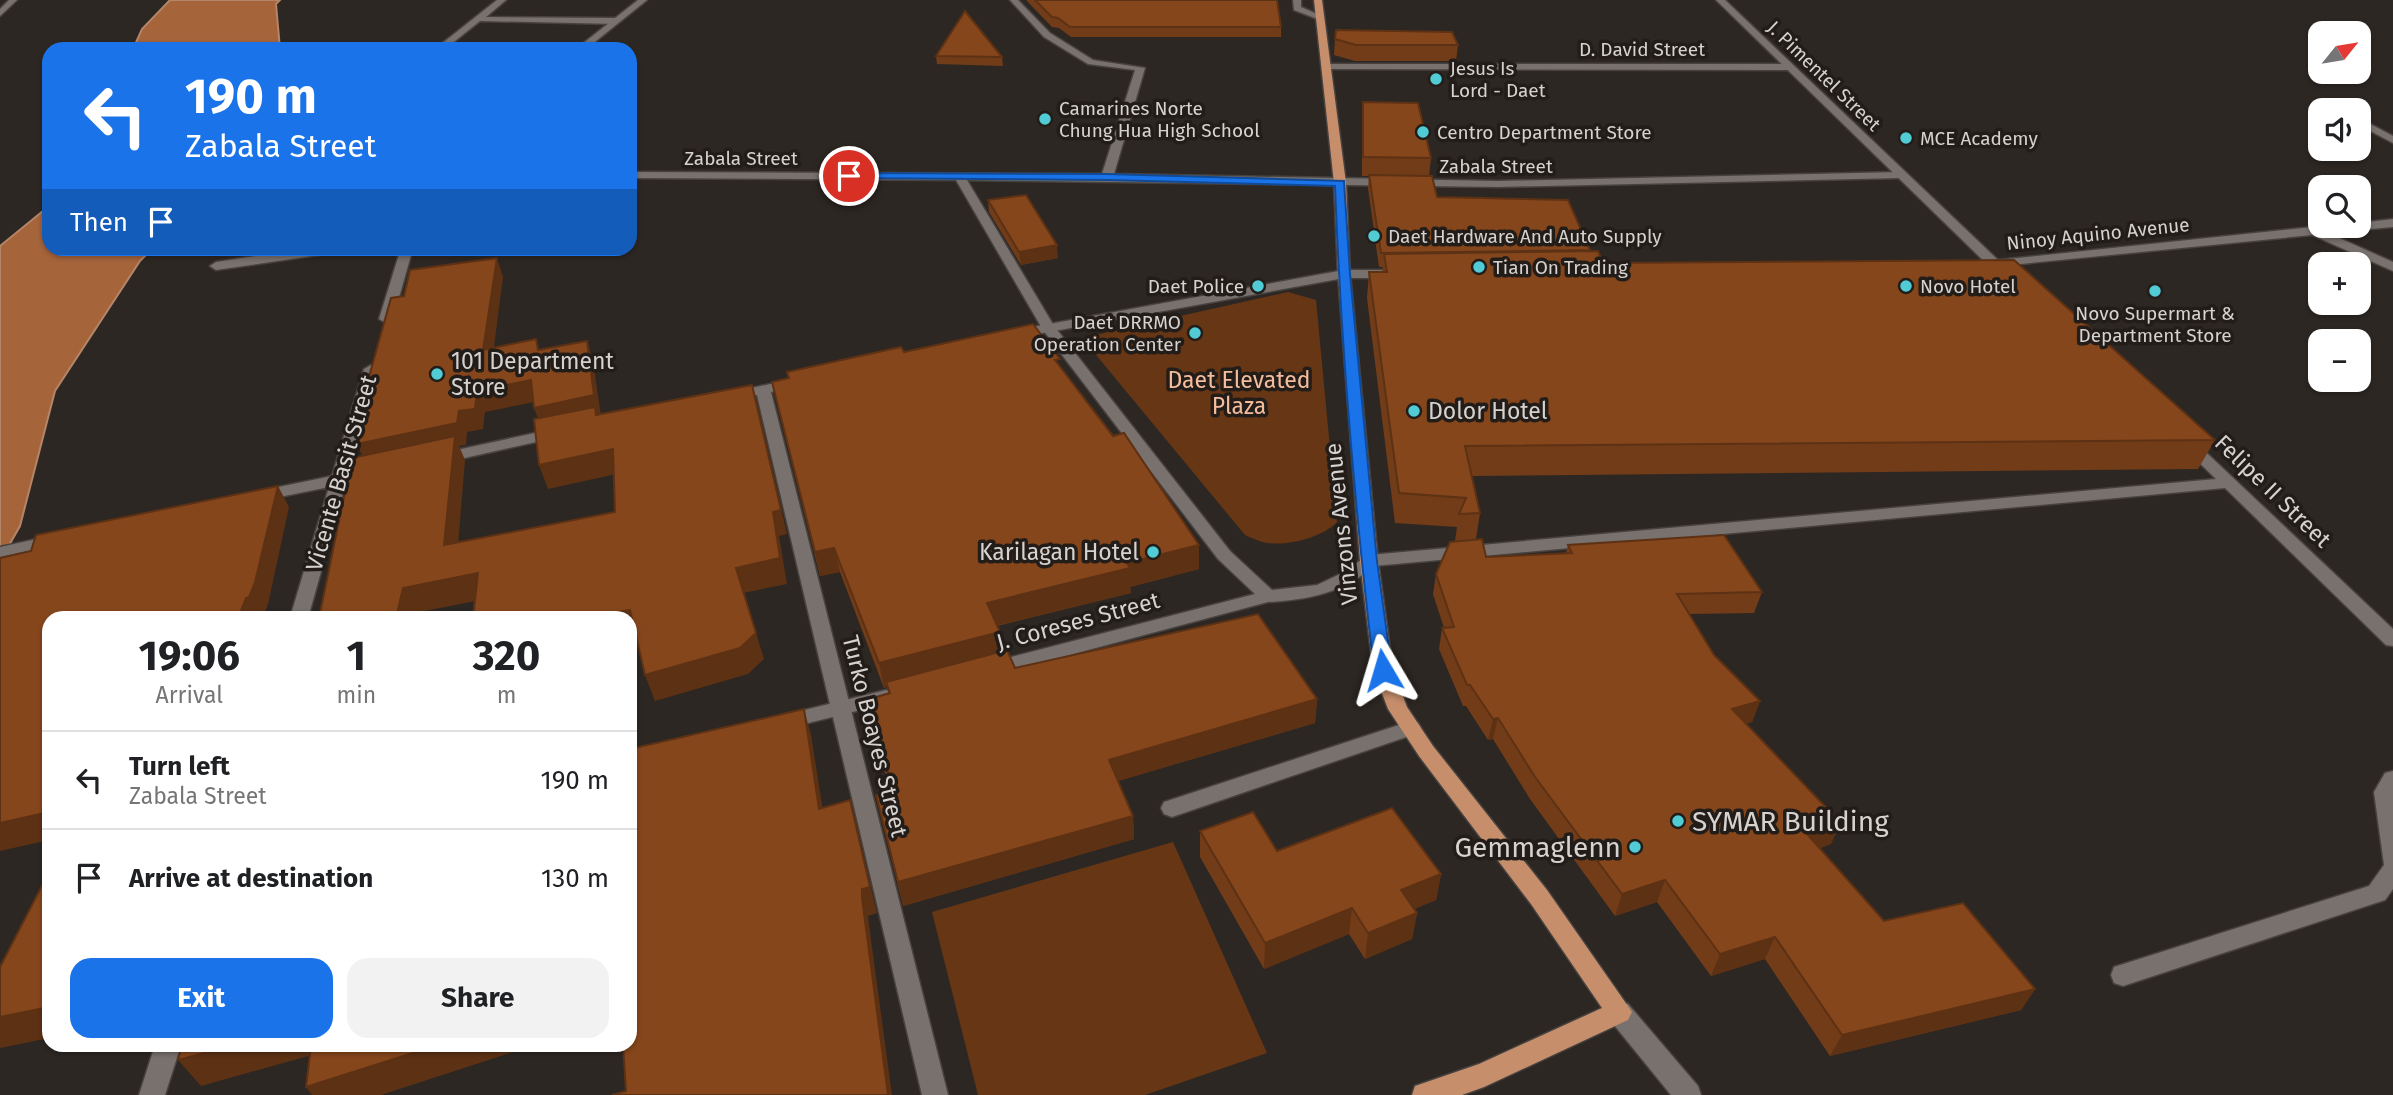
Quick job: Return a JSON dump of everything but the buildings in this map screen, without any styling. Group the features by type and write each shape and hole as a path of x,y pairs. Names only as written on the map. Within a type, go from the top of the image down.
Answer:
{"main road":[{"name":"Vinzons Avenue","path":"1318,0 1340,183 1344,274 1369,561 1383,670 1398,709 1411,728 1539,897 1619,1012"},
{"path":"1425,1095 1484,1075 1619,1012"}],"street":[{"path":"0,13 13,0"},
{"path":"447,42 502,0"},
{"path":"589,42 643,0"},
{"path":"1014,0 1047,36 1091,62 1140,68 1107,177"},
{"path":"1297,0 1297,8 1320,17"},
{"name":"J. Pimentel Street","path":"1720,0 1994,267"},
{"path":"480,19 615,21"},
{"name":"D. David Street","path":"1327,67 1789,67"},
{"path":"2371,128 2393,140"},
{"name":"Zabala Street","path":"637,175 1107,177 1498,184 1901,175"},
{"path":"959,176 1048,327 1224,555 1268,596"},
{"name":"Ninoy Aquino Avenue","path":"2371,225 2393,223"},
{"name":"Ninoy Aquino Avenue","path":"1994,267 2308,232"},
{"path":"2329,238 2393,267"},
{"path":"216,266 284,256"},
{"name":"Vicente Basit Street","path":"301,611 405,256"},
{"path":"1007,336 1344,274 1413,273"},
{"path":"722,398 803,381"},
{"name":"Turko Boayes Street","path":"763,390 935,1095"},
{"path":"421,462 571,430"},
{"name":"Felipe II Street","path":"2178,435 2393,640"},
{"path":"244,500 380,471"},
{"path":"1369,561 2229,483"},
{"path":"0,552 67,537"},
{"name":"J. Coreses Street","path":"975,674 1268,596 1328,589 1349,579 1369,561"},
{"path":"762,726 842,709 908,691"},
{"path":"1171,807 1411,728"},
{"path":"2393,779 2385,792 2393,860"},
{"path":"2123,975 2377,893 2393,871"},
{"path":"1619,1012 1688,1095"},
{"path":"152,1095 167,1052"}],"green space":[{"name":"Daet Elevated Plaza","path":"1288,292 1316,300 1337,522 1323,532 1305,539 1276,544 1245,535 1082,338"},
{"path":"1173,842 1267,1053 1145,1095 978,1095 932,912"}],"shaded area":[{"path":"170,0 280,0 276,4 279,42 136,42 142,29"},
{"path":"42,212 42,256 145,256 55,391 20,526 0,561 0,246"}],"place":[{"name":"Jesus Is Lord - Daet","path":"1436,79"},
{"name":"Camarines Norte Chung Hua High School","path":"1045,119"},
{"name":"Centro Department Store","path":"1423,132"},
{"name":"MCE Academy","path":"1906,138"},
{"name":"Daet Hardware And Auto Supply","path":"1374,236"},
{"name":"Tian On Trading","path":"1479,267"},
{"name":"Daet Police","path":"1258,286"},
{"name":"Novo Hotel","path":"1906,286"},
{"name":"Novo Supermart & Department Store","path":"2155,291"},
{"name":"Daet DRRMO Operation Center","path":"1195,333"},
{"name":"101 Department Store","path":"437,374"},
{"name":"Dolor Hotel","path":"1414,411"},
{"name":"Karilagan Hotel","path":"1153,552"},
{"name":"SYMAR Building","path":"1678,821"},
{"name":"Gemmaglenn","path":"1635,847"}],"route":[{"path":"849,176 1107,177 1340,183 1344,274 1369,561 1383,670"}]}
